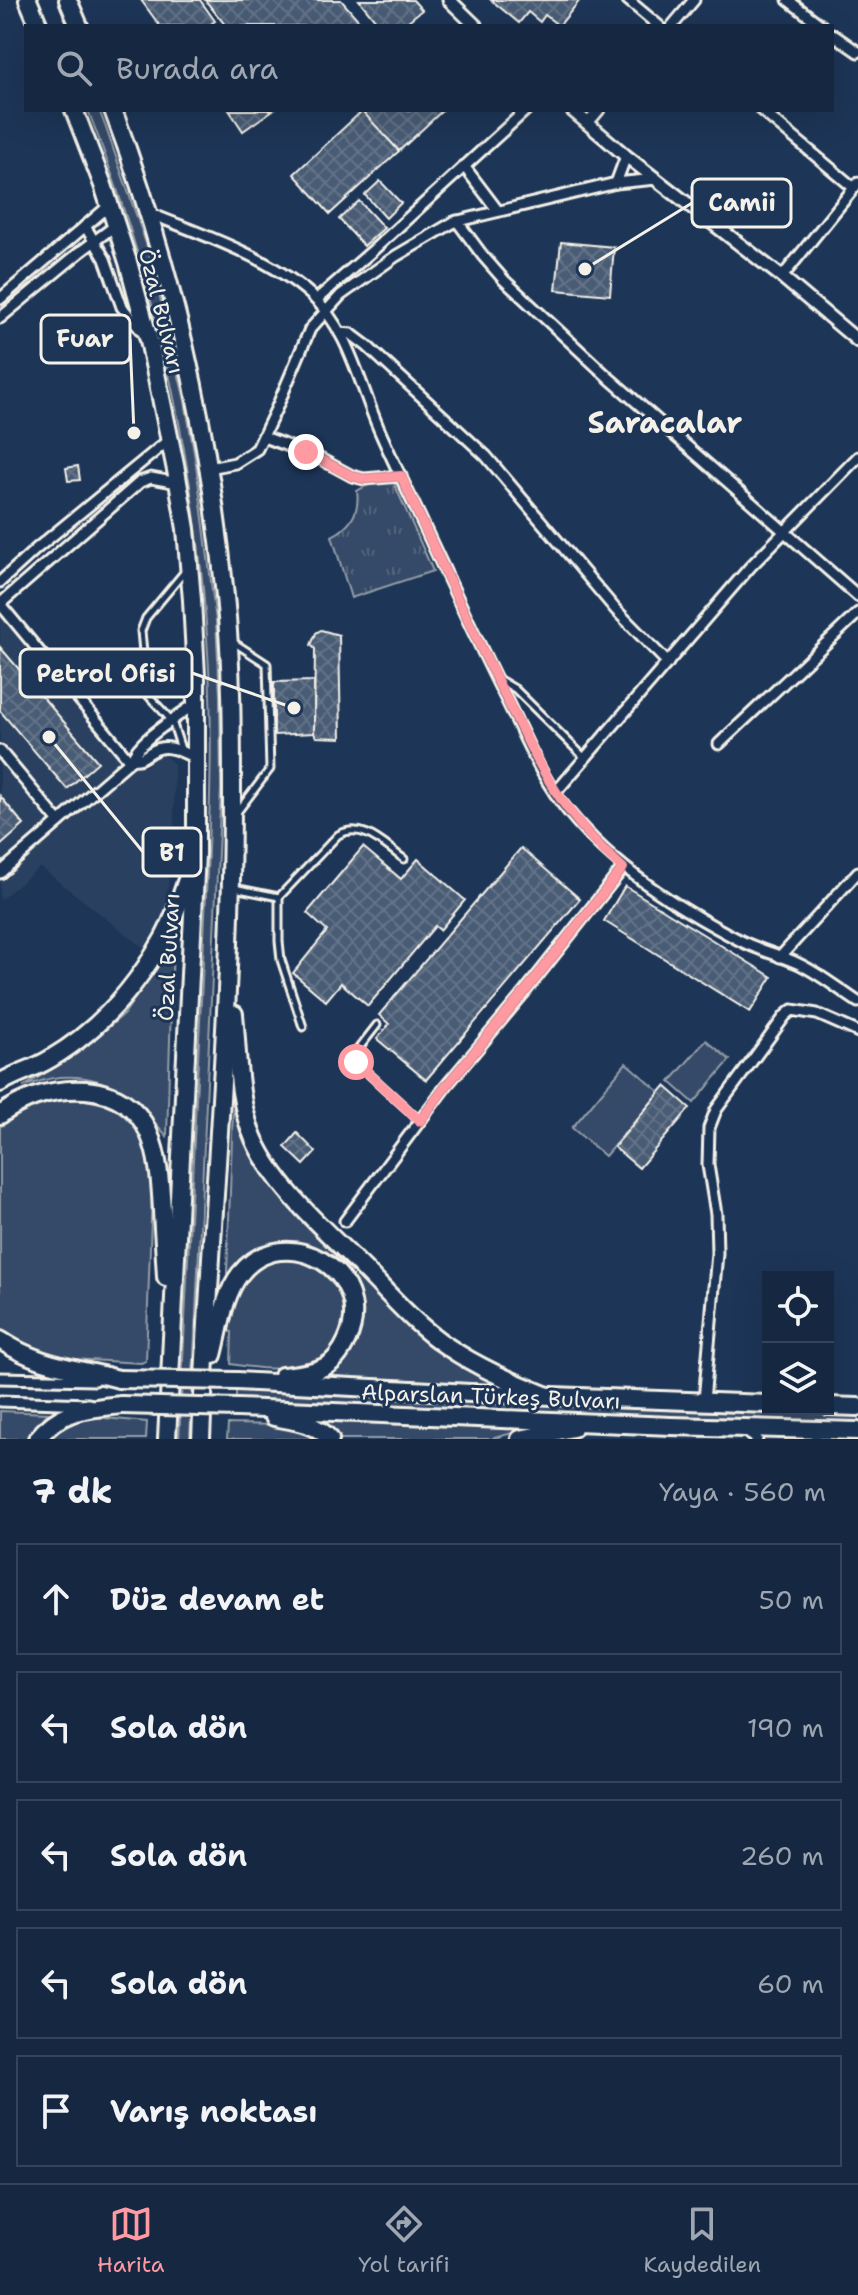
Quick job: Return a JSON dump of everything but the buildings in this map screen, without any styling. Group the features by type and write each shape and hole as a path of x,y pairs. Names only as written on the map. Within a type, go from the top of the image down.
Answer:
{"highway":[{"path":"28,0 38,24"},
{"path":"68,0 78,24"},
{"name":"Özal Bulvarı","path":"75,112 110,205 149,340 178,483 189,567 196,703 189,755 196,854 167,1439"},
{"name":"Özal Bulvarı","path":"114,112 148,213 194,385 221,554 228,639 232,817 229,966 201,1439"},
{"path":"0,1083 48,1061 77,1042 124,997 164,938 196,854"},
{"path":"229,966 242,1096 247,1121 269,1167 313,1219 410,1316 445,1345 486,1371 545,1395"},
{"path":"0,1115 39,1094 80,1090 109,1095 133,1111 153,1140 160,1168 170,1364 156,1439"},
{"path":"209,1439 203,1389 229,1295 242,1272 262,1256 286,1251 311,1255 331,1266 345,1283 353,1311 349,1336 336,1358 326,1367 313,1372 237,1381"},
{"name":"Alparslan Türkeş Bulvarı","path":"0,1340 49,1365 119,1379 237,1381 762,1404"},
{"name":"Alparslan Türkeş Bulvarı","path":"37,1439 46,1428 79,1410 121,1405 606,1423 694,1433 739,1427 858,1431"},
{"path":"834,1406 858,1407"},
{"path":"238,1408 309,1425 330,1439"},
{"path":"520,1439 606,1423"}],"street":[{"path":"449,0 474,24"},
{"path":"628,0 657,24"},
{"path":"674,24 694,0"},
{"path":"788,0 819,24"},
{"path":"834,35 858,52"},
{"path":"316,300 524,112"},
{"path":"574,112 858,341"},
{"path":"588,123 597,112"},
{"path":"764,112 856,185 782,277"},
{"path":"616,183 626,156"},
{"path":"464,166 498,211"},
{"path":"209,468 235,463 257,449 310,329 341,295 396,256 457,221 616,183 656,179"},
{"path":"0,299 110,205"},
{"path":"148,213 259,261 291,280 325,311 340,333 401,476 530,750 555,793 585,831 623,868 654,889 742,942 808,969 858,1002"},
{"path":"457,221 504,280 609,378 858,596"},
{"path":"0,318 116,225"},
{"path":"85,226 105,259 122,307 149,340"},
{"path":"340,333 351,334 367,346 486,456 616,610 668,663"},
{"path":"264,437 315,456 352,476 364,479 401,476"},
{"path":"0,582 170,439"},
{"path":"555,793 784,531 858,457"},
{"path":"178,483 151,478 140,482 0,604 131,760 139,760 155,749 167,747 189,755"},
{"path":"719,744 858,613"},
{"path":"0,873 131,760 135,751 196,703"},
{"path":"0,751 59,822"},
{"path":"345,1221 454,1077 623,868"},
{"path":"780,957 858,872"},
{"path":"704,1401 717,1253 716,1214 708,1165 709,1128 716,1110 792,1010 817,1014 858,1032"},
{"path":"0,1378 119,1379"},
{"path":"0,1401 121,1405"},
{"path":"739,1427 757,1439"}],"lane":[{"path":"189,567 146,618 141,631 147,694 172,721 189,755"},
{"path":"228,639 267,664 270,769 232,817"},
{"path":"495,677 515,689 585,758"},
{"path":"303,1027 281,960 279,897 346,830 364,831 404,859"},
{"path":"230,888 279,897"},
{"path":"377,1025 356,1052 356,1062 420,1121"}],"shaded area":[{"path":"0,591 145,767 157,756 166,757 174,764 174,830 165,913 149,952 40,867 0,900"}],"green space":[{"path":"89,112 100,112 149,252 185,401 216,621 221,789 190,1439 179,1439 209,814 209,669 204,597 185,455 154,315 113,177"},
{"path":"383,481 393,481 433,571 351,598 332,536 352,518 357,506 357,491"},
{"path":"173,943 167,1136 133,1101 95,1080 60,1077 23,1087 78,1053 124,1014"},
{"path":"706,1040 730,1060 694,1103 670,1082"},
{"path":"626,1063 660,1092 605,1156 572,1128"},
{"path":"63,1099 96,1102 120,1113 139,1133 153,1162 146,1361 141,1363 72,1359 39,1353 0,1332 0,1127 30,1110"},
{"path":"236,1109 252,1151 266,1176 316,1233 414,1331 466,1369 503,1385 324,1376 342,1359 355,1340 361,1320 361,1300 355,1282 343,1266 324,1253 299,1245 232,1274 227,1273 233,1110"},
{"path":"287,1258 317,1266 332,1277 344,1300 344,1326 340,1338 323,1358 311,1364 271,1368 231,1364 232,1332 229,1331 238,1292 260,1267"},
{"path":"236,1390 762,1411 762,1415 858,1415 858,1424 236,1400"},
{"path":"0,1411 48,1413 26,1439 0,1439"},
{"path":"93,1417 147,1422 146,1439 47,1439 68,1424"},
{"path":"321,1419 526,1429 491,1439 340,1439"},
{"path":"228,1424 286,1427 317,1439 227,1439"}],"place":[{"name":"Camii","path":"585,269"},
{"name":"Fuar","path":"134,433"},
{"name":"Petrol Ofisi","path":"294,708"},
{"name":"B1","path":"49,737"}],"district":[{"name":"Saracalar","path":"665,423"}],"route":[{"path":"306,452 352,476 364,479 401,476 530,750 565,808 623,868 420,1121 356,1062"}]}
